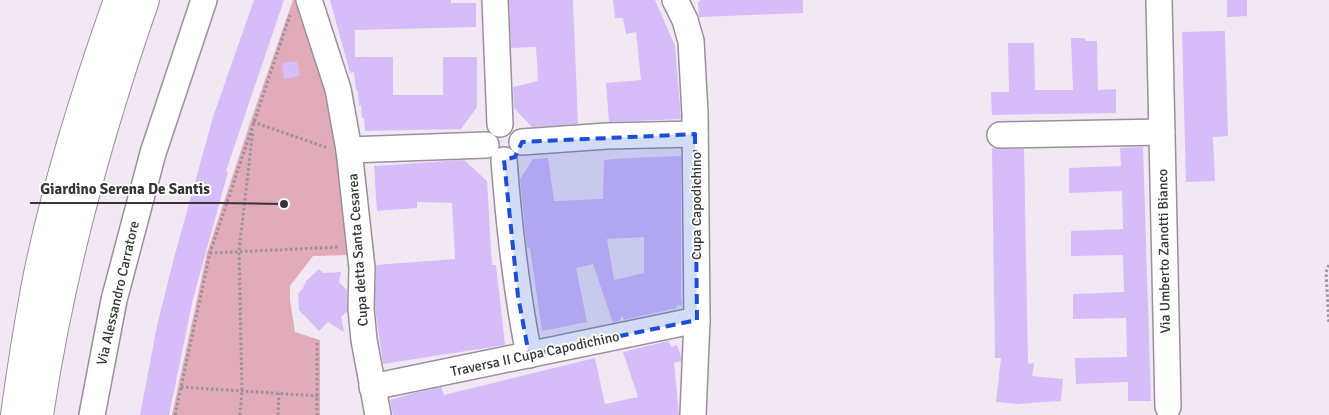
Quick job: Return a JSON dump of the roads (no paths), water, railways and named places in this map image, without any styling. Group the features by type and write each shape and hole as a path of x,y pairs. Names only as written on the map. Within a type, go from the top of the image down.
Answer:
{"highway":[{"path":"14,415 36,283 58,193 83,104 118,0"},
{"path":"39,415 44,379 62,289 83,199 108,112 145,0"}],"street":[{"name":"Via Alessandro Carratore","path":"92,415 114,300 150,162 204,0"},
{"path":"495,0 500,124"},
{"name":"Cupa Capodichino","path":"675,0 684,20 690,41 695,134 697,320 693,415"},
{"name":"Cupa detta Santa Cesarea","path":"301,5 338,89 350,153 360,246 362,268 361,309 364,340 378,415"},
{"name":"Via Umberto Zanotti Bianco","path":"1160,8 1168,407"},
{"path":"350,153 495,153 515,157 521,148 522,142 516,128 511,125 500,124 488,134 495,153 529,355"},
{"path":"1000,135 1162,132"},
{"path":"522,142 607,136 695,134"},
{"name":"Traversa II Cupa Capodichino","path":"372,387 697,320"}],"place":[{"name":"Giardino Serena De Santis","path":"284,204"}]}
